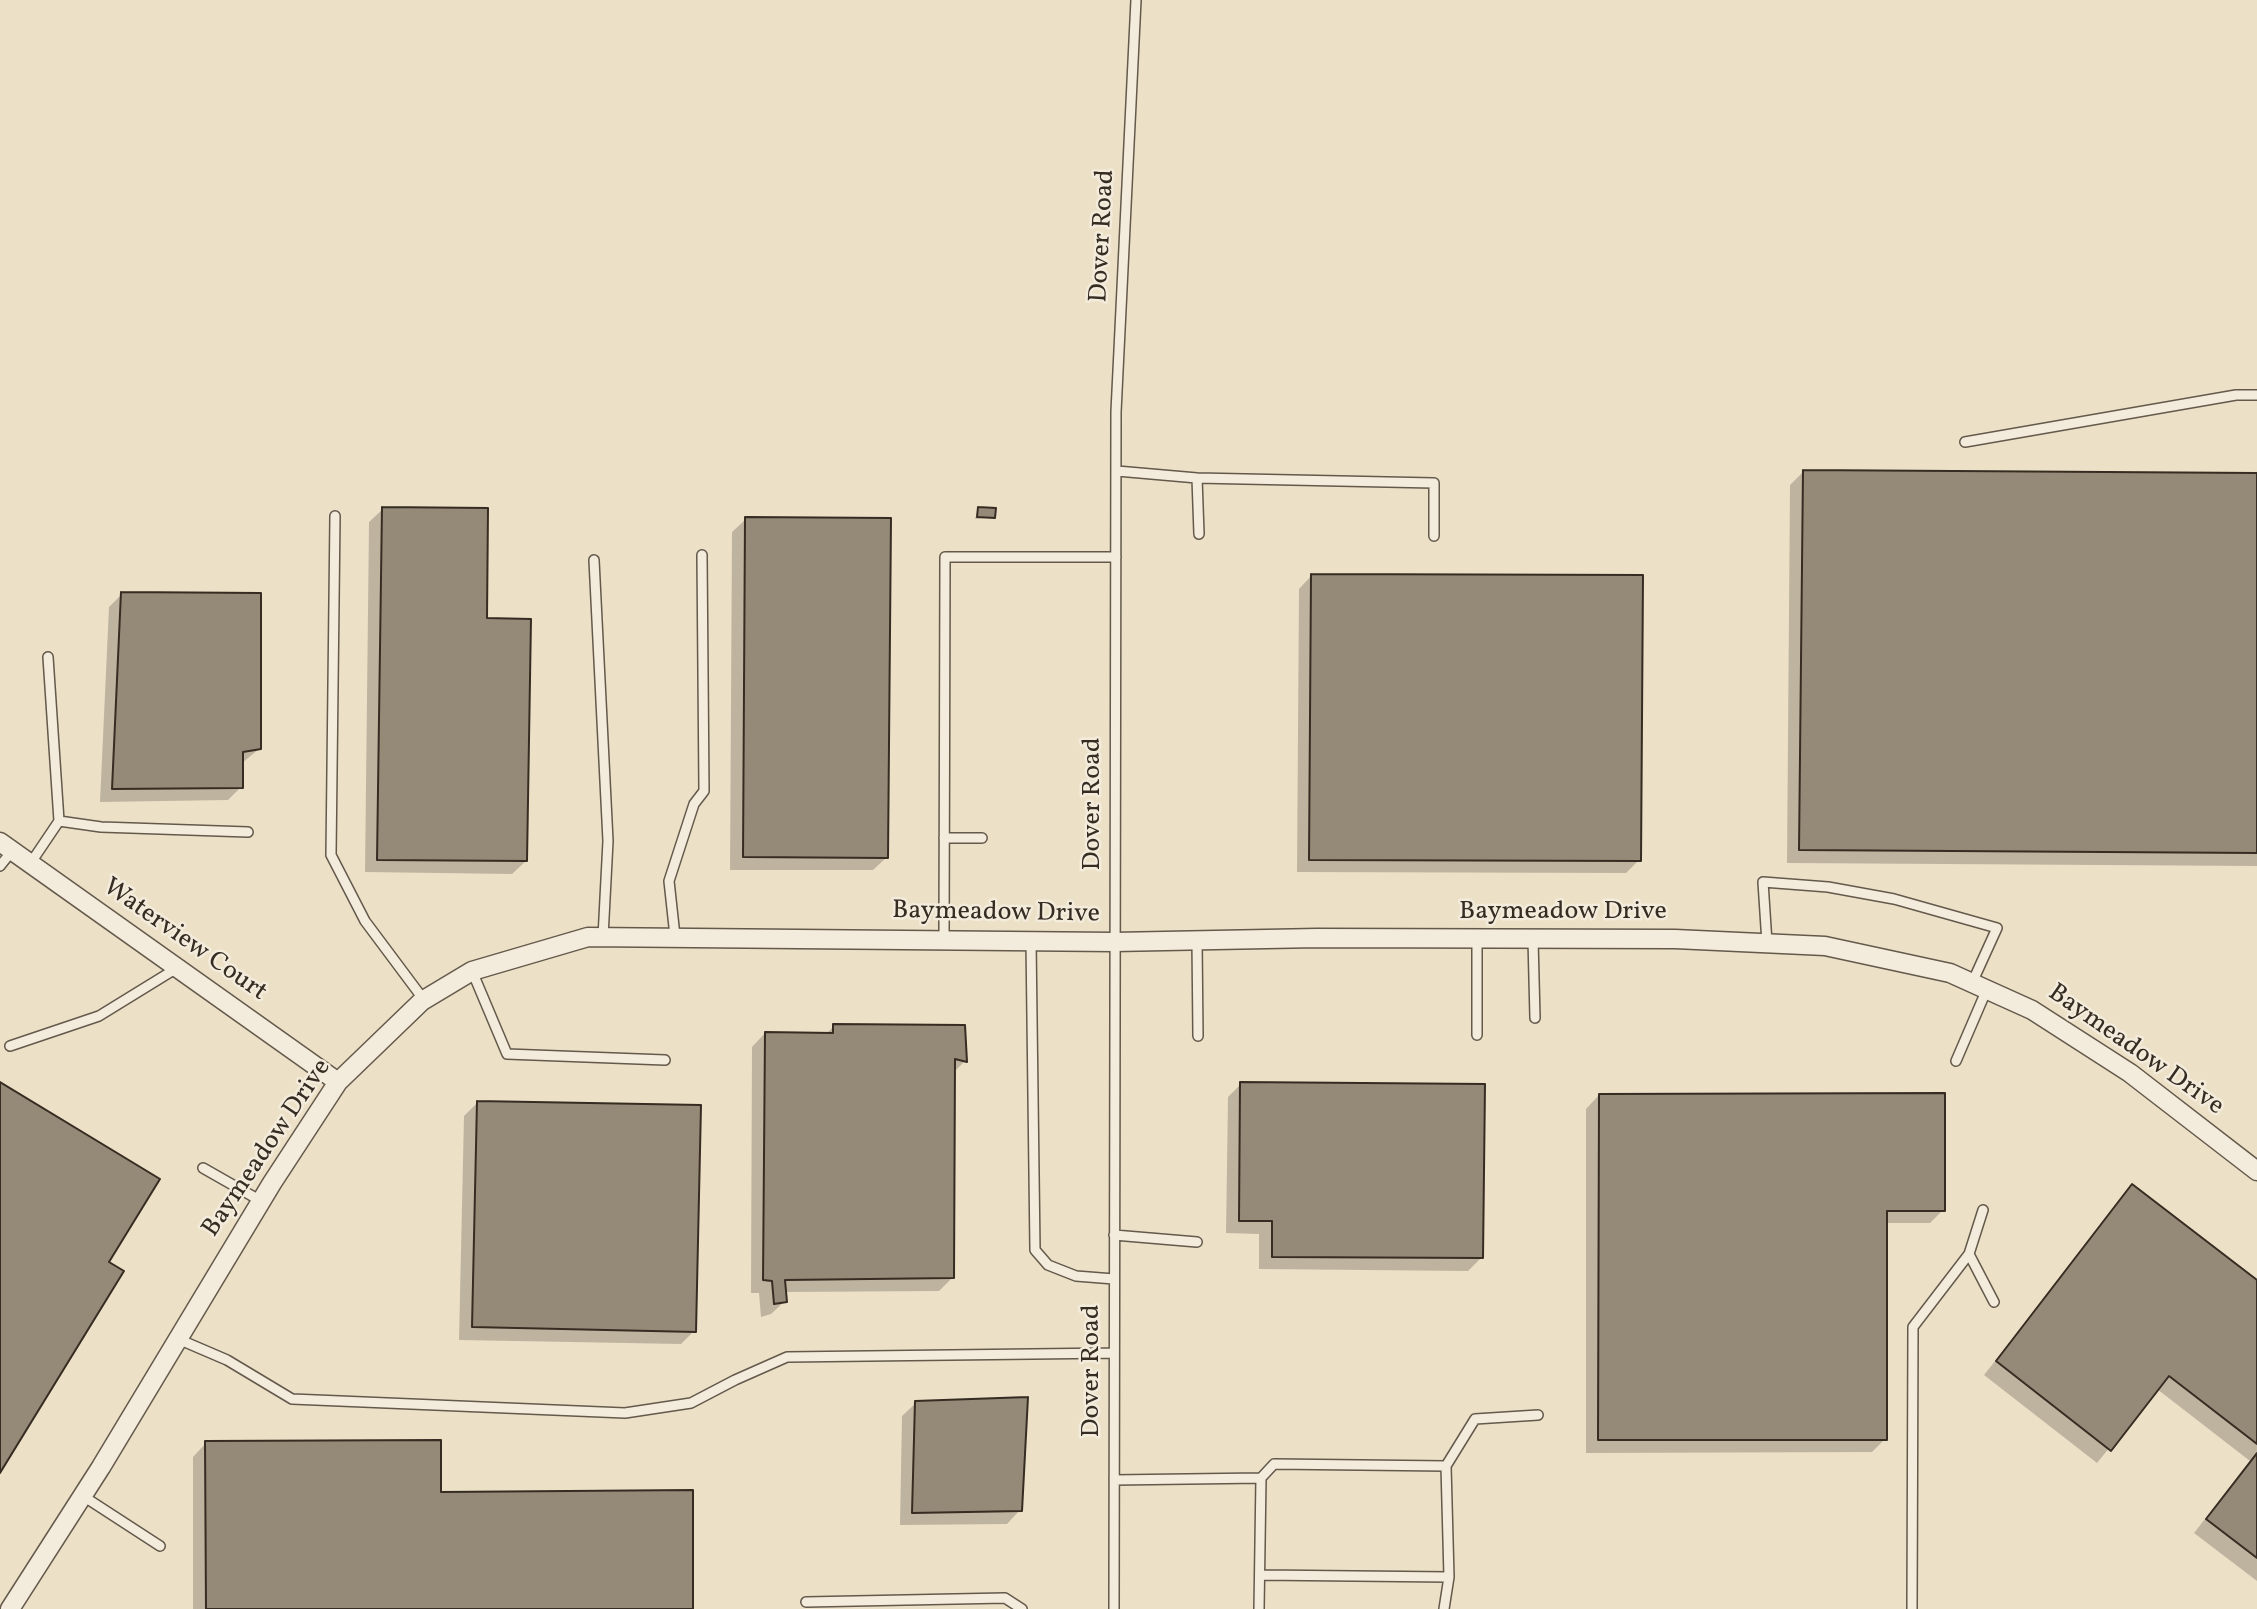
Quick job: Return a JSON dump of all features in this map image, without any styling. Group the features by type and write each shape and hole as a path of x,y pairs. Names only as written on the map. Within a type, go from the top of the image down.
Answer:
{"street":[{"name":"Waterview Court","path":"6,846 338,1082"},
{"name":"Baymeadow Drive","path":"10,1609 83,1496 261,1201 338,1082 425,1000 472,971 588,937 1114,942 1533,939 1825,946 1950,973 2032,1010 2130,1073 2257,1171"}],"lane":[{"name":"Dover Road","path":"1114,1609 1116,412 1136,0"},
{"path":"1965,442 2236,395 2257,395"},
{"path":"1117,471 1197,478 1434,483 1434,536"},
{"path":"1197,478 1199,534"},
{"path":"335,516 331,855 365,921 425,1000"},
{"path":"675,936 669,881 694,804 704,791 702,555"},
{"path":"944,940 945,557 1116,557"},
{"path":"594,560 608,841 603,937"},
{"path":"30,864 59,821 48,657"},
{"path":"59,821 101,827 248,832"},
{"path":"944,838 982,838"},
{"path":"0,866 6,846"},
{"path":"1767,943 1763,882 1828,887 1894,899 1997,928 1955,1061"},
{"path":"1477,1035 1478,939"},
{"path":"1533,939 1535,1018"},
{"path":"1031,940 1035,1250 1048,1265 1076,1276 1114,1279"},
{"path":"1197,941 1198,1036"},
{"path":"10,1046 99,1016 177,968"},
{"path":"472,971 507,1054 665,1060"},
{"path":"204,1168 261,1201"},
{"path":"1912,1609 1913,1327 1969,1254 1983,1210"},
{"path":"1114,1235 1197,1242"},
{"path":"1969,1254 1994,1302"},
{"path":"178,1339 227,1360 292,1399 625,1413 691,1404 735,1380 787,1357 1114,1353"},
{"path":"1444,1609 1449,1577 1446,1466 1475,1419 1538,1415"},
{"path":"1259,1609 1261,1478 1274,1464 1446,1466"},
{"path":"1114,1479 1261,1478"},
{"path":"83,1496 160,1546"},
{"path":"1260,1575 1449,1577"},
{"path":"806,1602 1005,1598 1023,1609"}],"building":[{"path":"1803,470 2257,473 2257,853 1799,850"},
{"path":"382,507 488,508 487,618 531,619 527,861 377,860"},
{"path":"978,507 996,508 995,518 977,517"},
{"path":"745,517 891,518 888,858 743,857"},
{"path":"1311,574 1643,575 1641,861 1309,860"},
{"path":"121,592 261,593 261,749 243,752 243,788 112,789"},
{"path":"833,1024 965,1025 967,1062 955,1059 954,1278 785,1280 787,1302 774,1304 772,1281 763,1280 765,1032 833,1033"},
{"path":"0,1082 160,1179 109,1262 124,1271 0,1473"},
{"path":"1240,1082 1485,1084 1483,1258 1272,1257 1272,1221 1239,1221"},
{"path":"1945,1093 1945,1211 1887,1211 1887,1440 1598,1440 1599,1094"},
{"path":"477,1101 701,1105 696,1332 472,1327"},
{"path":"2132,1184 2257,1280 2257,1444 2169,1376 2111,1451 1996,1361"},
{"path":"1028,1397 1022,1511 912,1513 915,1401"},
{"path":"441,1440 441,1492 693,1490 693,1609 206,1609 205,1441"},
{"path":"2257,1453 2257,1558 2206,1519"}]}
